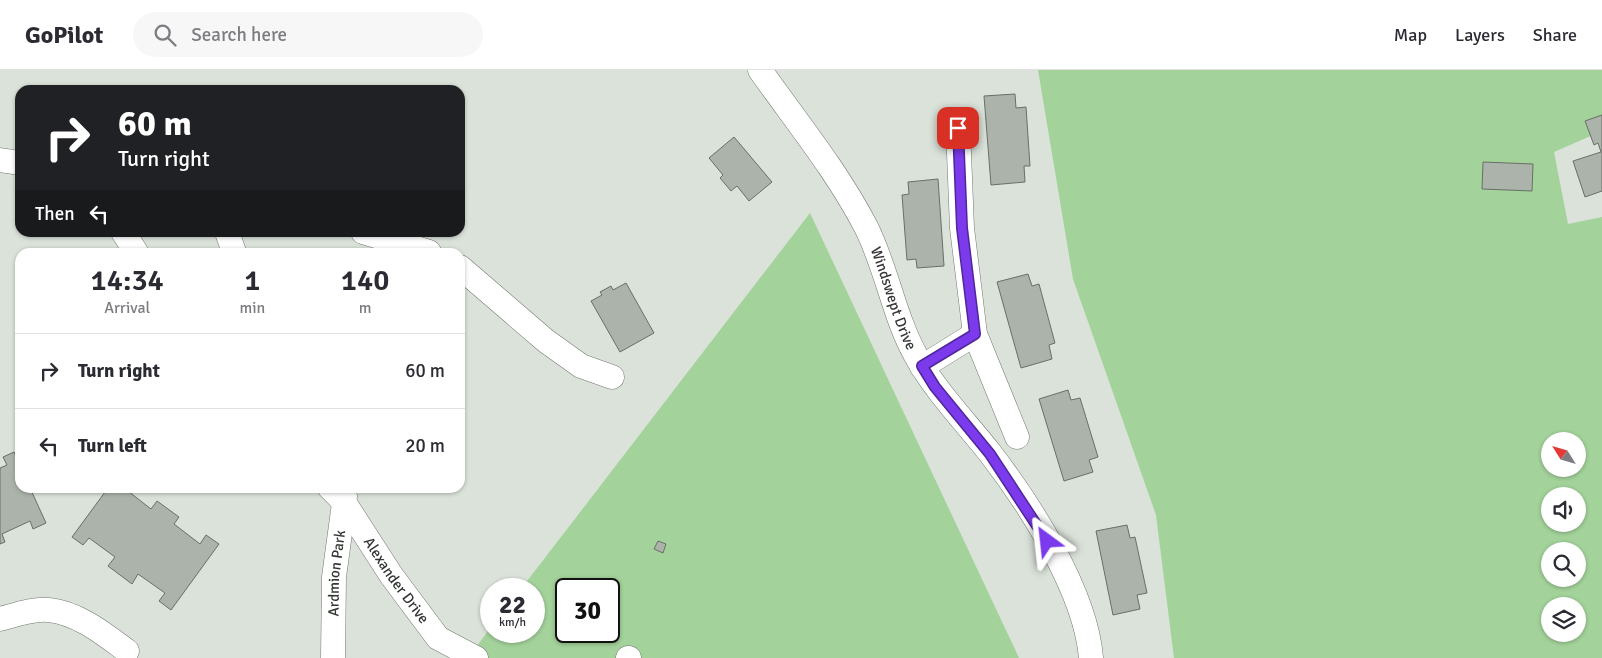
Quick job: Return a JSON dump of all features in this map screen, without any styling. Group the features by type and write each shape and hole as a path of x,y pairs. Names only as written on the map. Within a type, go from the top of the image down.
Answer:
{"street":[{"name":"Windswept Drive","path":"760,70 846,190 867,228 914,352 922,366 935,387 990,454 1039,526 1071,586 1089,636 1091,658"},
{"path":"958,128 962,228 975,334 1017,438"},
{"path":"0,160 15,162"},
{"path":"126,237 133,248"},
{"path":"379,237 415,248"},
{"path":"465,271 546,341 582,366 612,377"},
{"path":"922,366 975,334"},
{"name":"Ardmion Park","path":"334,658 334,578 340,493"},
{"name":"Alexander Drive","path":"341,493 390,576 438,638 476,658"},
{"path":"0,620 18,614 48,610 75,617 104,634 127,651"}],"green space":[{"path":"1038,70 1602,70 1602,131 1554,152 1568,224 1602,217 1602,658 1174,658 1156,515 1073,279"},
{"path":"810,213 1019,658 468,658 480,642 545,643 545,578 529,578"}],"building":[{"path":"1015,94 1016,108 1026,107 1030,166 1024,166 1025,182 991,185 984,96"},
{"path":"1602,115 1602,191 1585,197 1573,161 1601,152 1598,143 1594,145 1585,121"},
{"path":"734,137 772,182 749,201 737,186 731,191 720,178 723,175 709,158"},
{"path":"1483,162 1533,164 1532,191 1482,189"},
{"path":"938,179 944,266 917,268 916,259 907,260 902,195 909,194 908,182"},
{"path":"1028,274 1032,286 1039,284 1055,343 1049,345 1052,359 1021,368 997,282"},
{"path":"626,283 654,333 620,352 591,301 602,295 600,292 611,286 613,290"},
{"path":"1068,390 1071,400 1080,398 1098,457 1089,460 1093,472 1064,481 1039,399"},
{"path":"14,452 15,493 32,493 46,523 33,529 30,521 2,534 5,542 0,544 0,468 7,465 3,457"},
{"path":"104,493 130,493 151,509 157,501 179,517 174,524 200,544 206,535 219,544 171,610 159,601 165,593 138,574 132,584 108,566 115,557 89,538 83,545 72,537"},
{"path":"1127,525 1130,538 1135,537 1147,593 1137,595 1140,609 1113,615 1096,531"},
{"path":"658,541 666,544 663,553 654,549"}],"route":[{"path":"958,128 962,228 975,334 922,366 935,387 990,454 1039,526 1047,541"}]}
